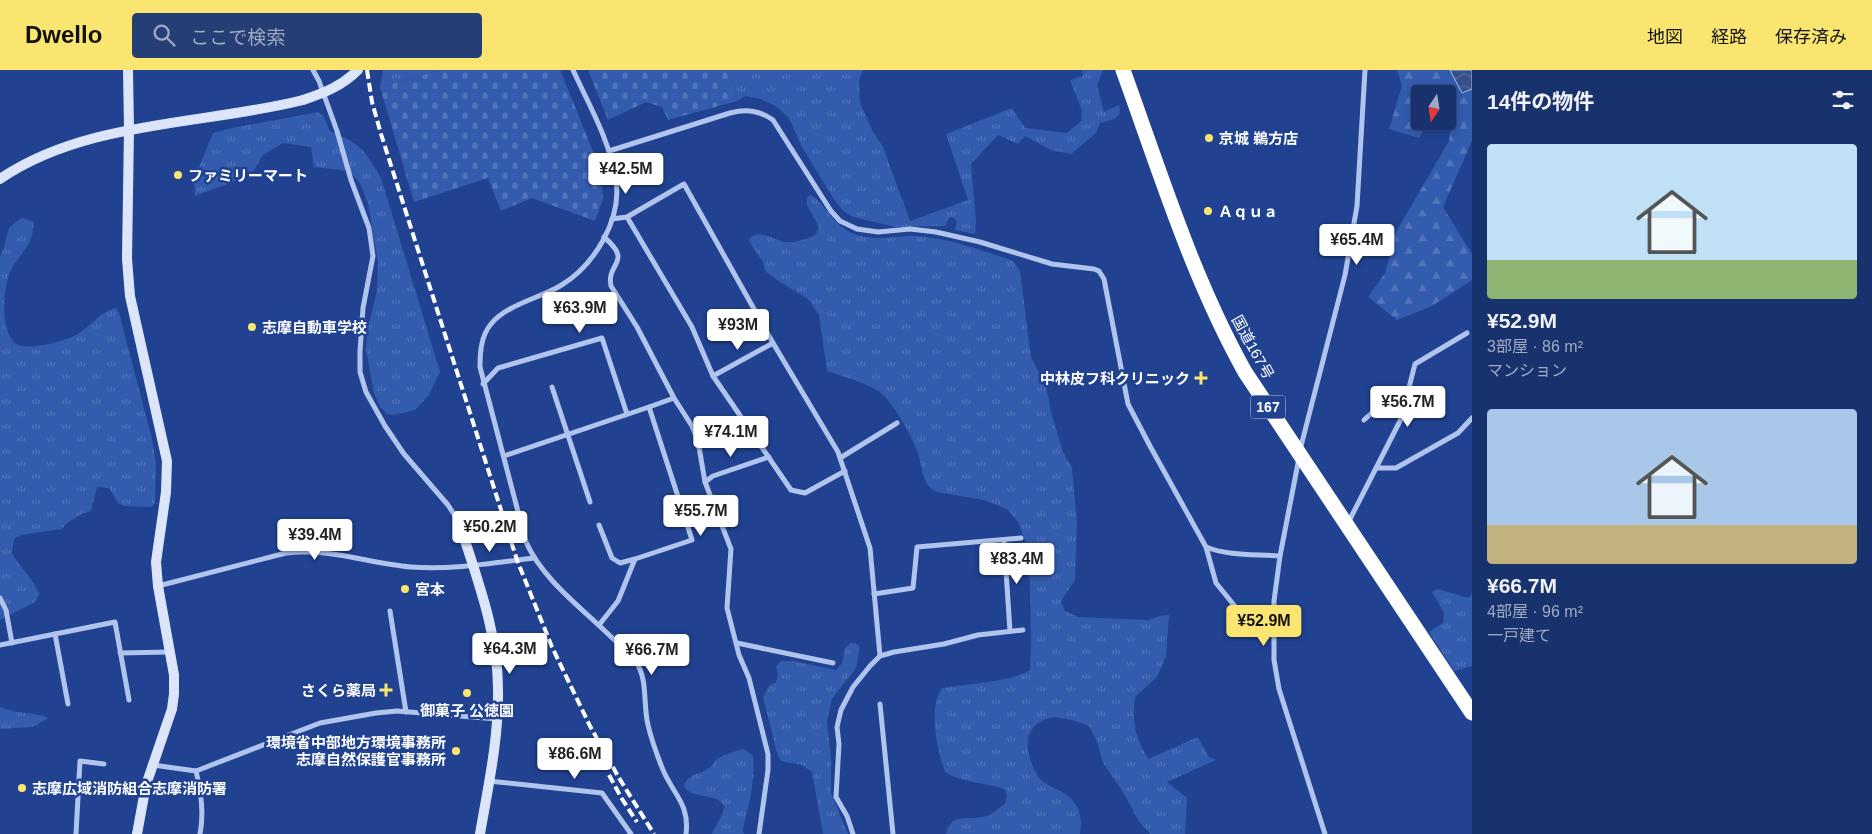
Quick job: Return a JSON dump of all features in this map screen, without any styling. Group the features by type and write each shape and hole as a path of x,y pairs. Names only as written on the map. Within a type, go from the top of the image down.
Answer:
{"highway":[{"name":"国道167号","path":"1123,70 1199,276 1222,331 1245,372 1472,713"}],"street":[{"path":"128,70 127,259 130,296 167,461 166,492 156,562 158,586 174,675 172,709 146,785 137,834"},
{"path":"313,70 319,81 337,131 351,180 368,228 373,256 363,308 360,351 360,372 366,392 385,426 404,454 448,505 459,522 484,602 497,664 498,689 497,718 480,834"},
{"path":"0,180 48,154 129,129 262,110 303,100 333,89 358,70"},
{"path":"574,70 609,151 616,181 616,198 612,219 604,237 590,259 576,274 561,286 508,310 492,323 483,336 480,367 526,542 534,558 568,595 636,662 642,678 648,724 662,767 685,809 688,822 686,834"},
{"path":"1325,834 1279,689 1275,668 1273,633 1274,601 1280,556 1299,454 1347,266 1357,206 1365,70"},
{"path":"609,151 736,112 751,111 764,114 773,120 831,211 840,221 858,229 878,232 910,229 936,232 980,242 1052,264 1099,271 1104,279 1128,404 1206,547 1216,582 1238,610 1249,633 1273,633"},
{"path":"612,219 627,217 684,184 840,458 870,548 880,656"},
{"path":"627,217 692,328 713,376 791,490 805,493 845,471"},
{"path":"604,237 616,248 618,255 610,279 611,286 637,327 674,398 692,426 698,441 705,482 731,549 728,608 739,655 749,678 768,754 768,770 759,834"},
{"path":"1347,526 1401,419 1415,364 1467,333"},
{"path":"483,384 498,368 602,338 627,414"},
{"path":"713,376 773,343"},
{"path":"552,387 590,502"},
{"path":"1364,420 1388,398 1408,391"},
{"path":"504,456 674,398"},
{"path":"599,525 612,558 620,563 692,540 649,407"},
{"path":"1376,468 1396,468 1458,433 1472,418"},
{"path":"840,458 897,423"},
{"path":"705,482 713,476 769,457"},
{"path":"874,594 913,588 917,547 1004,541 1021,538"},
{"path":"1004,541 1010,631"},
{"path":"1206,547 1216,551 1280,556"},
{"path":"158,586 286,553 305,551 325,552 410,567 439,568 473,566 534,558"},
{"path":"598,625 618,601 635,558"},
{"path":"0,598 6,610 12,643"},
{"path":"390,611 406,712"},
{"path":"0,645 115,622 129,700"},
{"path":"854,834 847,816 836,797 839,744 837,727 840,710 853,687 880,656 944,644 978,635 1023,630"},
{"path":"55,634 68,704"},
{"path":"737,644 833,663"},
{"path":"120,653 169,652"},
{"path":"880,704 893,834"},
{"path":"153,765 196,771 320,723 376,713 406,712 497,718"},
{"path":"76,834 80,761 104,764"},
{"path":"196,771 200,789 202,827 200,834"},
{"path":"488,781 602,793 630,834"}],"green space":[{"path":"383,70 441,70 380,87"},
{"path":"441,70 560,70 601,171 603,199 595,221 532,198 501,211 488,178 414,202 380,87"},
{"path":"588,70 728,70 737,101 668,120 662,107 646,102 608,120"},
{"path":"728,70 863,70 859,80 860,103 873,132 883,147 910,221 968,200 946,134 1012,108 1025,128 1067,133 1081,121 1082,111 1070,80 1083,76 1082,70 1103,70 1097,85 1104,112 1119,105 1120,113 1115,119 1100,123 1096,133 1071,154 1051,150 1025,136 1018,144 998,135 971,164 976,222 975,234 955,230 957,222 954,218 950,217 945,226 895,227 853,217 843,211 802,147 789,118 777,107 761,99 746,96 737,101"},
{"path":"1397,70 1472,70 1472,141 1443,207 1472,254 1472,280 1432,306 1397,320 1368,297 1385,273 1396,232 1449,141 1450,130 1456,130 1456,85 1411,85 1411,130 1424,130 1419,138 1389,129 1402,86"},
{"path":"318,112 324,117 330,131 361,148 381,178 440,372 429,395 415,410 394,415 387,414 379,405 374,393 366,350 367,331 377,291 378,263 368,203 360,183 349,171 314,167 311,147 283,143 263,155 251,175 195,196 194,179 213,133"},
{"path":"811,195 841,226 853,234 877,238 919,236 952,242 1013,261 1020,271 1031,357 1046,386 1051,412 1063,452 1072,468 1077,524 1075,580 1061,601 1065,611 1078,617 1148,620 1169,615 1166,656 1157,677 1135,697 1134,722 1137,736 1148,759 1198,737 1209,757 1216,760 1167,782 1187,798 1185,834 1150,834 1138,820 1123,792 1103,763 1097,741 1088,725 1059,718 1050,718 1034,726 1030,733 1028,740 1029,755 1035,771 1041,780 1070,797 1078,808 1081,825 1080,834 946,834 949,826 958,819 989,815 1005,803 1007,794 1004,789 952,776 945,772 935,729 935,706 942,688 1000,680 1030,670 1029,551 1018,522 1007,509 984,500 937,492 932,489 925,479 913,442 891,404 877,390 855,380 827,371 819,315 808,299 765,271 763,262 749,239 757,234 762,234 786,242 794,242 816,234 819,227 807,205 807,197"},
{"path":"23,218 34,222 29,242 8,278 4,299 7,330 16,344 28,347 44,345 78,334 104,313 116,308 119,313 152,439 156,464 155,503 151,507 125,506 118,503 109,488 97,487 91,511 67,523 62,529 21,535 14,539 12,553 34,583 39,594 35,602 0,620 0,256 11,226"},
{"path":"1438,589 1464,597 1470,597 1472,592 1472,666 1454,671 1429,632 1443,623 1444,613 1432,592"},
{"path":"850,643 856,643 860,647 856,668 832,699 827,721 831,758 831,793 848,834 823,834 812,772 802,765 781,761 777,753 763,697 769,686 776,682 778,675 776,666 781,661 793,661 836,670 842,663 845,648"},
{"path":"0,707 12,711 41,715 47,717 47,719 32,727 0,729"},
{"path":"744,749 753,756 754,766 751,793 743,830 744,834 712,834 721,817 724,806 720,801 688,791 684,786 691,776 706,770 717,759"}],"water":[{"path":"1450,70 1472,70 1472,89 1462,93"}],"railway":[{"path":"367,70 372,102 381,134 517,560 552,647 590,726 619,778 654,834"},
{"path":"609,775 637,822"}],"place":[{"name":"京城 鵜方店","path":"1209,138"},
{"name":"ファミリーマート","path":"178,175"},
{"name":"Ａｑｕａ","path":"1208,211"},
{"name":"志摩自動車学校","path":"252,327"},
{"name":"中林皮フ科クリニック","path":"1201,378"},
{"name":"宮本","path":"405,589"},
{"name":"さくら薬局","path":"386,690"},
{"name":"御菓子 公徳園","path":"467,693"},
{"name":"環境省中部地方環境事務所 志摩自然保護官事務所","path":"456,751"},
{"name":"志摩広域消防組合志摩消防署","path":"22,788"}]}
